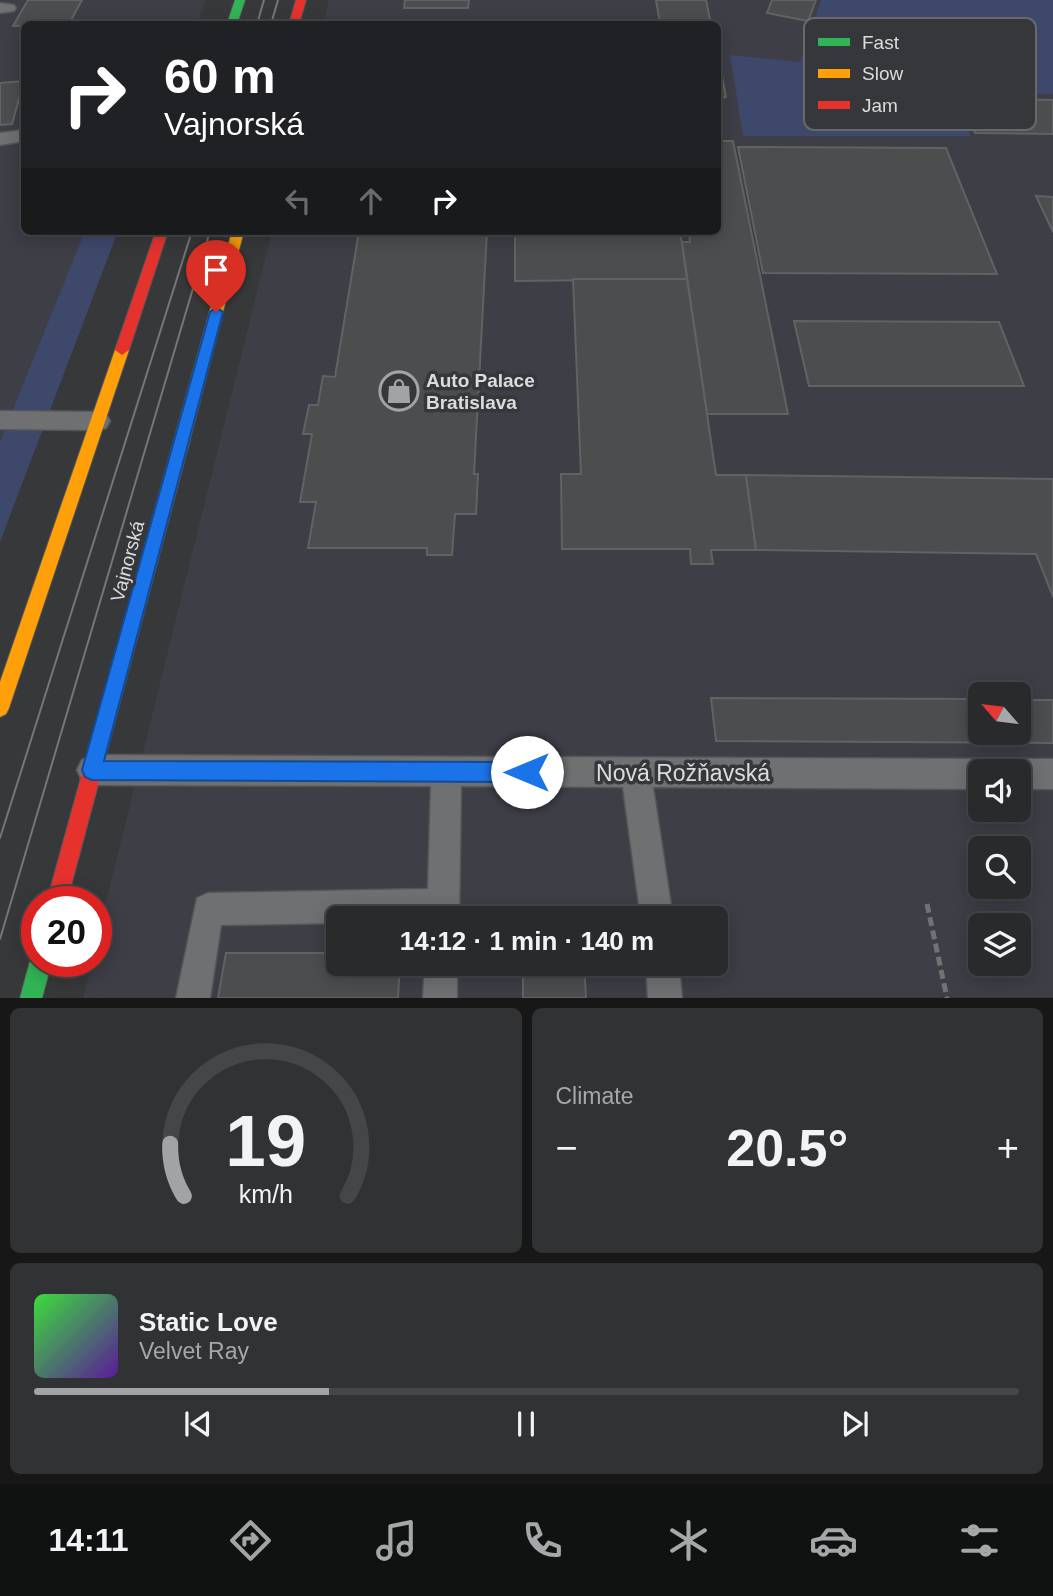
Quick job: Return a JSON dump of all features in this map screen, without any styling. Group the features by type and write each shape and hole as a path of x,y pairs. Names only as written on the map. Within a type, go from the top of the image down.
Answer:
{"main road":[{"path":"233,21 240,0"},
{"path":"295,21 301,0"},
{"path":"0,708 161,235"},
{"name":"Vajnorská","path":"61,886 237,235"},
{"path":"31,998 37,977"}],"lane":[{"path":"0,139 21,136"},
{"path":"0,420 97,421"},
{"name":"Nová Rožňavská","path":"92,770 968,774"},
{"path":"443,906 446,772"},
{"path":"636,772 655,906"},
{"path":"1031,774 1053,774"},
{"path":"193,998 208,909 326,911"},
{"path":"440,998 441,976"},
{"path":"663,976 665,998"}],"path":[{"path":"927,904 947,998"}],"shaded area":[{"path":"0,0 206,0 198,21 21,21 21,235 116,235 0,539"},
{"path":"329,0 1053,0 1053,997 83,998 88,977 112,977 112,886 110,886 271,235 721,235 721,21 324,21"},
{"path":"821,0 1053,0 1053,94 1036,94 1036,18 815,18"},
{"path":"804,50 804,130 968,130 970,136 743,136 730,55 800,62"},
{"path":"83,235 116,235 0,542 0,442"}],"building":[{"path":"28,0 82,0 71,21 21,21 21,26 13,26"},
{"path":"405,0 469,0 468,8 404,8"},
{"path":"656,0 706,0 710,21 660,21"},
{"path":"772,0 816,0 809,18 804,20 767,13"},
{"path":"721,70 726,97 721,98"},
{"path":"21,81 21,92 12,124 0,125 0,83"},
{"path":"1036,100 1053,100 1053,134 975,133 974,130 1036,130"},
{"path":"721,141 733,141 788,414 707,414 682,242 690,242 689,235 721,235"},
{"path":"738,147 946,148 997,274 763,273"},
{"path":"1036,196 1053,197 1053,232"},
{"name":"Auto Palace Bratislava","path":"358,235 487,235 474,474 478,474 476,514 455,514 452,555 427,555 427,548 308,548 316,502 300,502 312,434 303,434 309,405 318,405 323,376 335,377"},
{"path":"515,235 681,235 687,279 515,281"},
{"path":"573,279 687,279 716,475 746,475 756,550 711,550 713,564 691,564 690,549 562,549 561,474 581,474"},
{"path":"794,321 999,322 1024,386 809,386"},
{"path":"746,475 1053,479 1053,597 1036,554 756,550"},
{"path":"711,698 968,699 968,742 716,741"},
{"path":"1031,700 1053,700 1053,743 1031,743"},
{"path":"226,953 326,953 326,976 399,976 398,998 218,998"},
{"path":"523,976 585,976 586,998 523,998"}],"tram line":[{"path":"258,21 264,0"},
{"path":"272,21 278,0"},
{"path":"0,838 191,235"},
{"path":"0,939 209,235"}],"traffic: fast":[{"path":"233,21 240,0"},
{"path":"31,998 37,977"}],"traffic: slow":[{"path":"180,447 237,235"},
{"path":"0,708 122,350"}],"traffic: jam":[{"path":"295,21 301,0"},
{"path":"122,350 161,235"},
{"path":"61,886 180,447"}],"place":[{"name":"Auto Palace Bratislava","path":"399,391"}],"route":[{"path":"216,312 92,770 527,772"}]}
